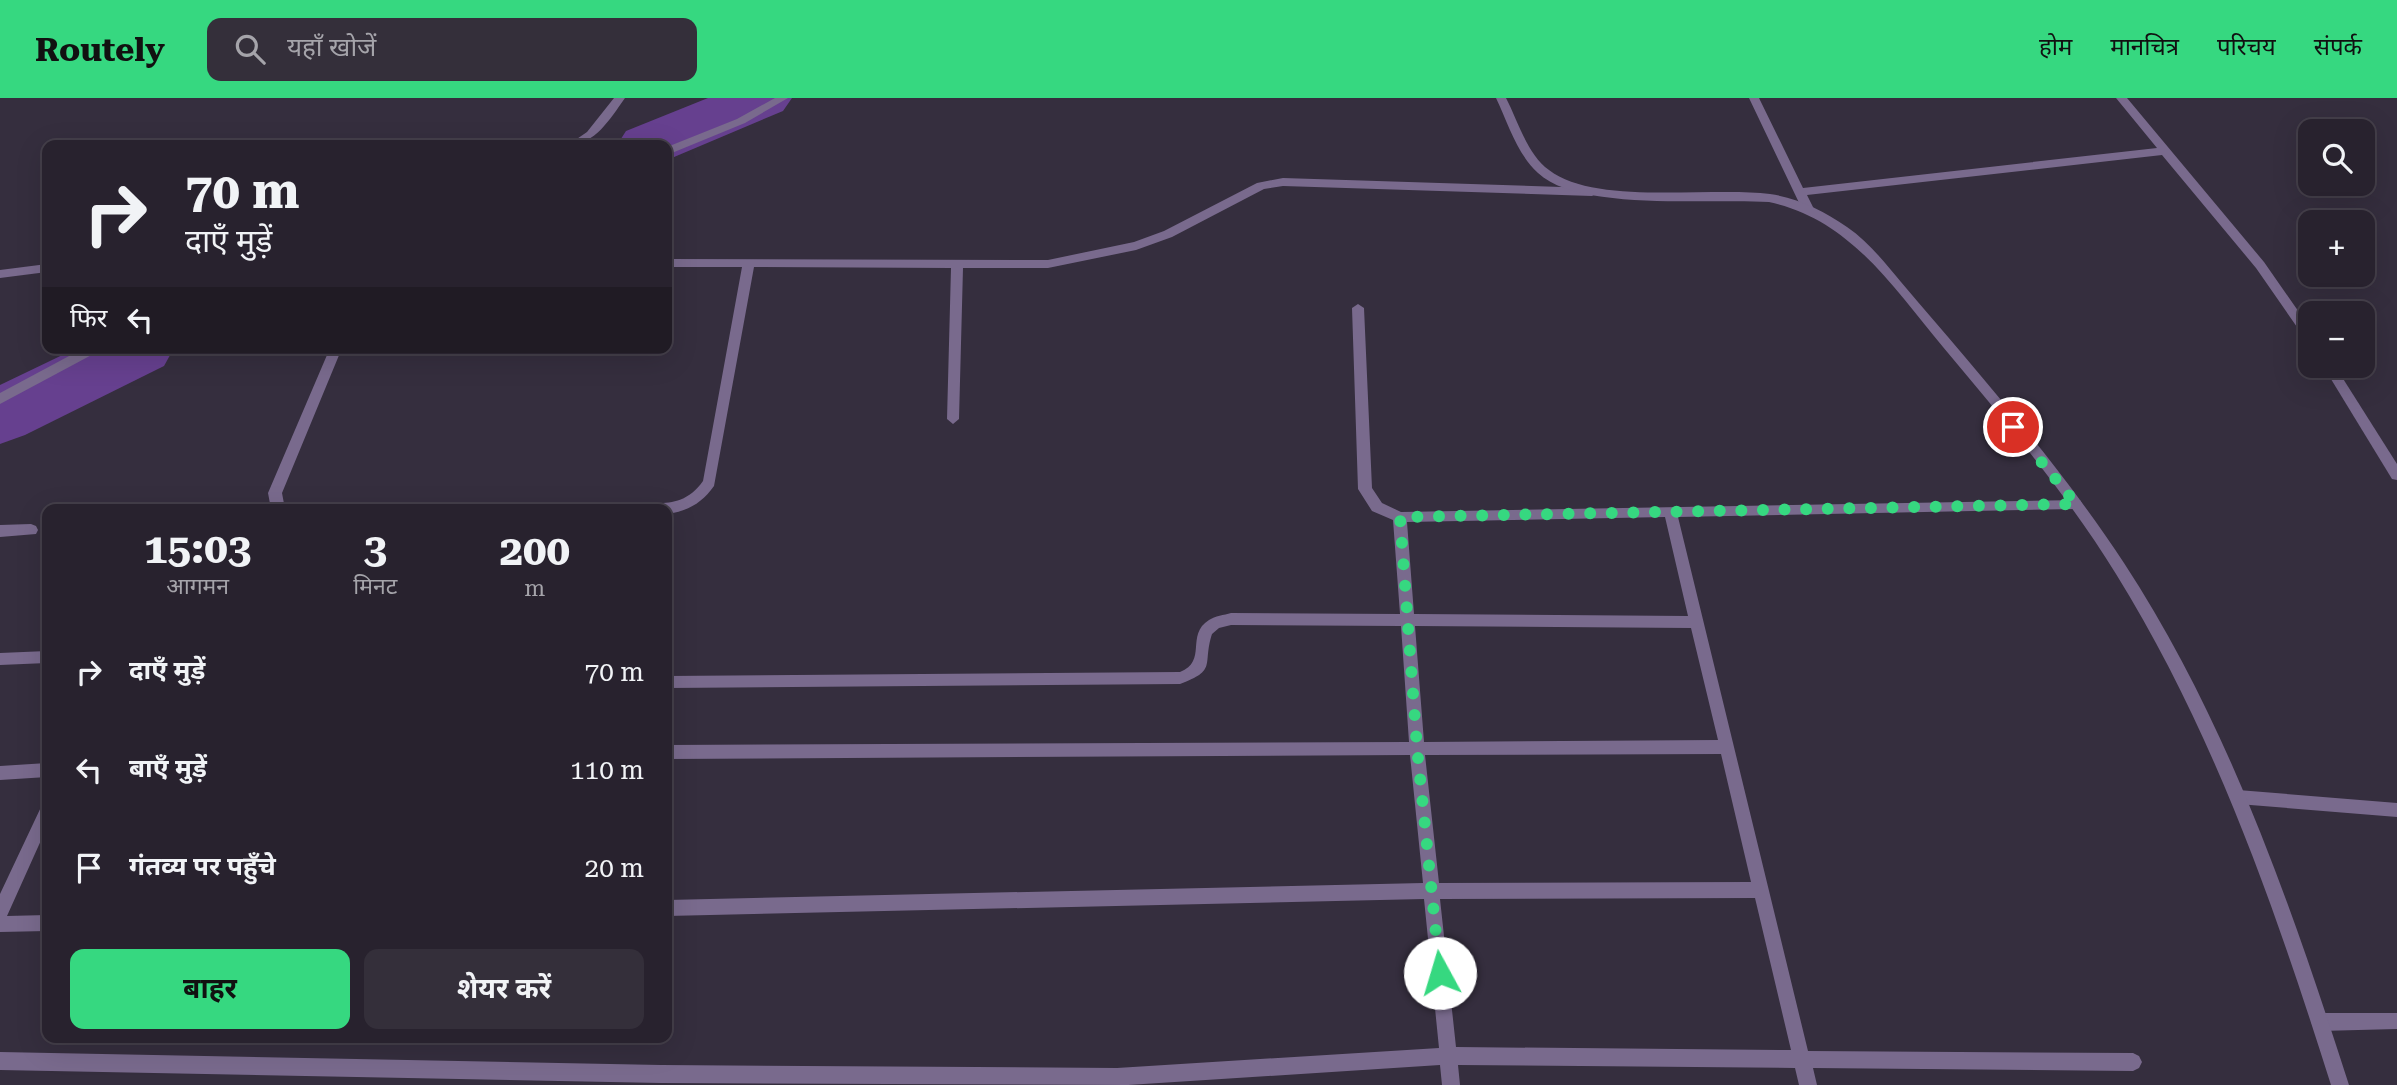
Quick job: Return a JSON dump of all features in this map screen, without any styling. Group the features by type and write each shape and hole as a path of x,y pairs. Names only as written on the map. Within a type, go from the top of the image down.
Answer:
{"street":[{"path":"581,140 591,134 620,98"},
{"path":"672,149 741,121 783,98"},
{"path":"1501,98 1532,158 1544,174 1597,192"},
{"path":"1754,98 1808,209"},
{"path":"2120,98 2260,265 2298,320"},
{"path":"1800,192 2165,151"},
{"path":"672,263 1048,264 1136,246 1168,234 1261,186 1283,182 1769,198 1808,209 1837,223 1863,245 2076,504 2135,596 2185,686 2238,797 2320,1022 2340,1085"},
{"path":"672,506 691,505 702,495 709,482 749,262"},
{"path":"953,419 957,265"},
{"path":"0,274 42,269"},
{"path":"1358,308 1364,489 1377,507 1400,517 1671,514 2076,504"},
{"path":"0,399 84,354"},
{"path":"277,504 275,493 333,354"},
{"path":"2336,378 2397,475"},
{"path":"1671,514 1808,1085"},
{"path":"1400,517 1417,748 1451,1085"},
{"path":"0,531 31,530"},
{"path":"672,682 1180,678 1195,674 1202,666 1202,638 1206,628 1215,622 1697,622"},
{"path":"0,659 42,657"},
{"path":"672,752 1727,747"},
{"path":"0,773 42,770"},
{"path":"2238,797 2397,810"},
{"path":"0,912 42,821"},
{"path":"672,908 1432,891 1761,890"},
{"path":"0,924 42,923"},
{"path":"2320,1022 2397,1021"},
{"path":"0,1061 661,1074 1117,1077 1449,1056 2133,1062"}],"waterway":[{"path":"660,140 762,98"},
{"path":"0,416 128,354"}],"route":[{"path":"1440,973 1417,748 1400,517 1671,514 2076,504 2013,427"}]}
